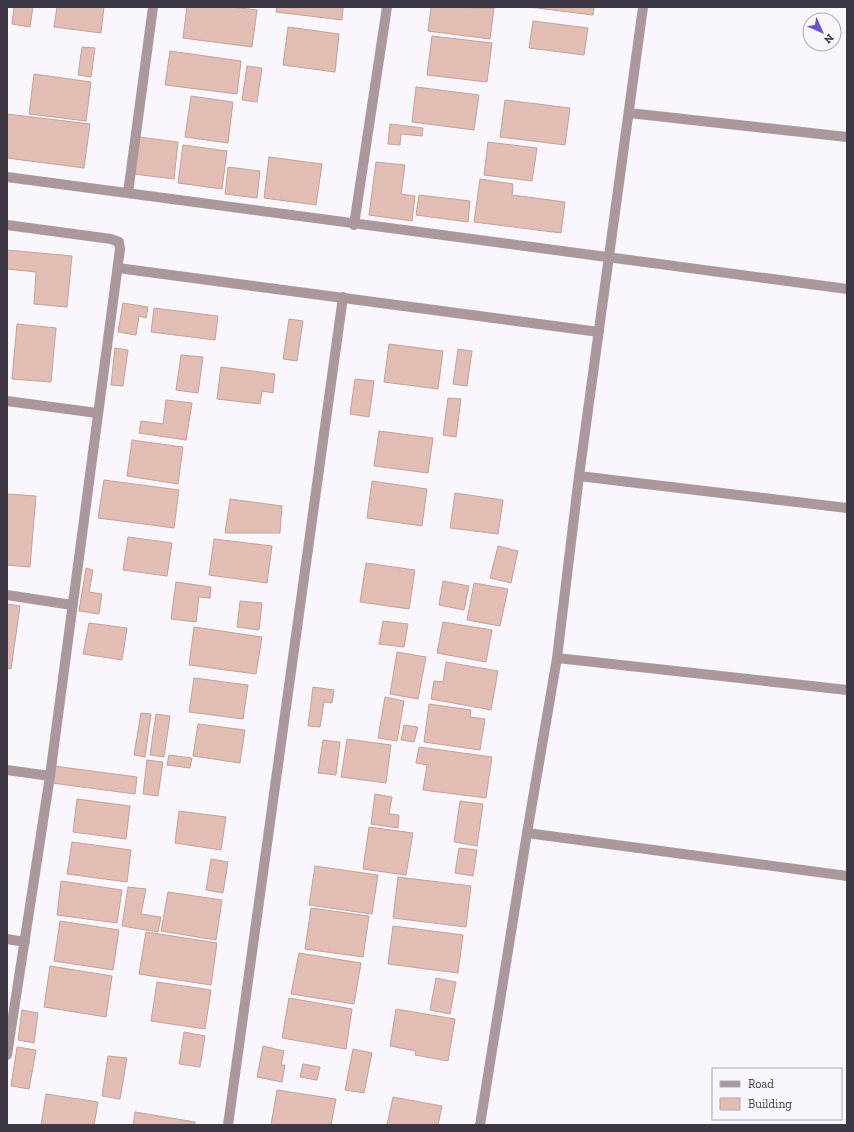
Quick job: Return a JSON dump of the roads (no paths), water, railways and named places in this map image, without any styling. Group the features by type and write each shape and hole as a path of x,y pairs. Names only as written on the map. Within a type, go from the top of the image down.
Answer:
{"street":[{"path":"128,193 152,7"},
{"path":"354,225 387,7"},
{"path":"480,1125 527,832 557,658 579,476 610,258 643,7"},
{"path":"629,113 847,137"},
{"path":"7,177 354,225 847,289"},
{"path":"7,225 111,239 119,242 120,249 97,413 50,776 26,942 7,1055"},
{"path":"118,268 599,332"},
{"path":"228,1125 343,297"},
{"path":"7,401 97,413"},
{"path":"579,476 847,508"},
{"path":"7,595 72,604"},
{"path":"557,658 847,690"},
{"path":"7,770 50,776"},
{"path":"527,832 847,876"},
{"path":"7,939 26,942"}]}
